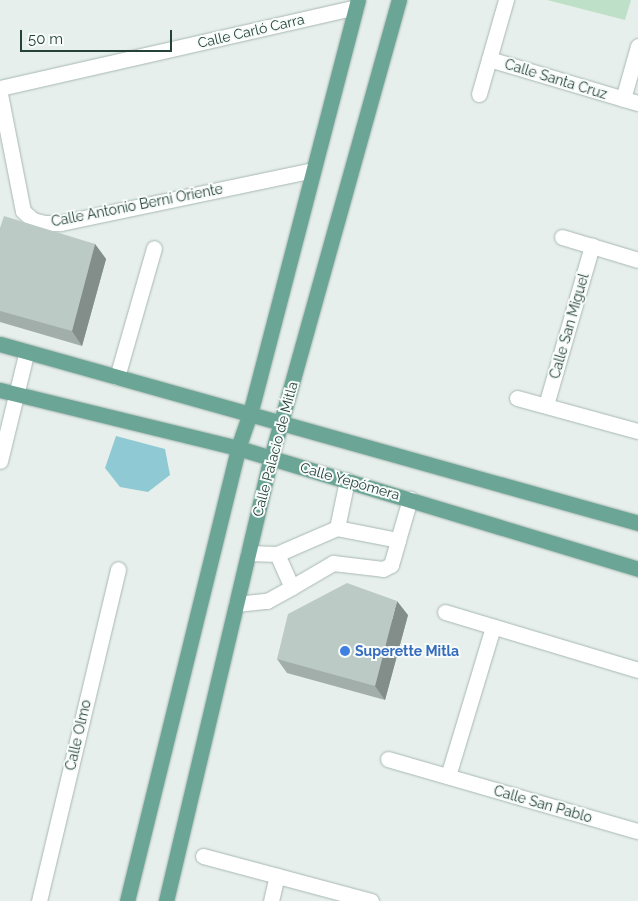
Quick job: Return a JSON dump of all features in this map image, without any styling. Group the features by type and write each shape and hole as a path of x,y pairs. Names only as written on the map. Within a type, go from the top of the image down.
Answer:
{"main road":[{"name":"Calle Palacio de Mitla","path":"166,901 271,458 399,0"},
{"path":"127,901 238,448 250,414 357,4"},
{"path":"0,344 26,354 117,377 638,524"},
{"name":"Calle Yepómera","path":"0,390 16,397 238,448 638,569"}],"street":[{"name":"Calle Santa Cruz","path":"479,94 506,0"},
{"name":"Calle Carló Carra","path":"0,88 357,4"},
{"name":"Calle Santa Cruz","path":"623,99 638,46"},
{"name":"Calle Santa Cruz","path":"489,59 638,104"},
{"name":"Calle Antonio Berni Oriente","path":"0,94 23,211 33,220 45,223 60,223 313,170"},
{"path":"562,237 638,260"},
{"name":"Calle San Miguel","path":"546,405 592,246"},
{"path":"117,377 154,248"},
{"path":"0,461 26,354"},
{"path":"517,398 638,431"},
{"path":"337,528 347,480"},
{"path":"236,604 267,601 333,563 387,568 398,540 410,499"},
{"path":"248,553 277,554 337,528 398,540"},
{"path":"277,554 292,587"},
{"name":"Calle Olmo","path":"39,901 118,569"},
{"path":"445,612 638,670"},
{"path":"448,776 492,627"},
{"name":"Calle San Pablo","path":"388,759 638,831"},
{"path":"203,856 372,901"},
{"path":"271,901 277,876"}],"green space":[{"path":"547,0 631,0 625,20"}],"water":[{"path":"116,436 165,449 170,475 148,492 120,487 105,468"}],"building":[{"path":"4,216 95,244 72,331 0,311 0,228"},
{"name":"Superette Mitla","path":"347,583 397,601 375,686 277,659 288,614"}],"place":[{"name":"Superette Mitla","path":"345,651"}]}
